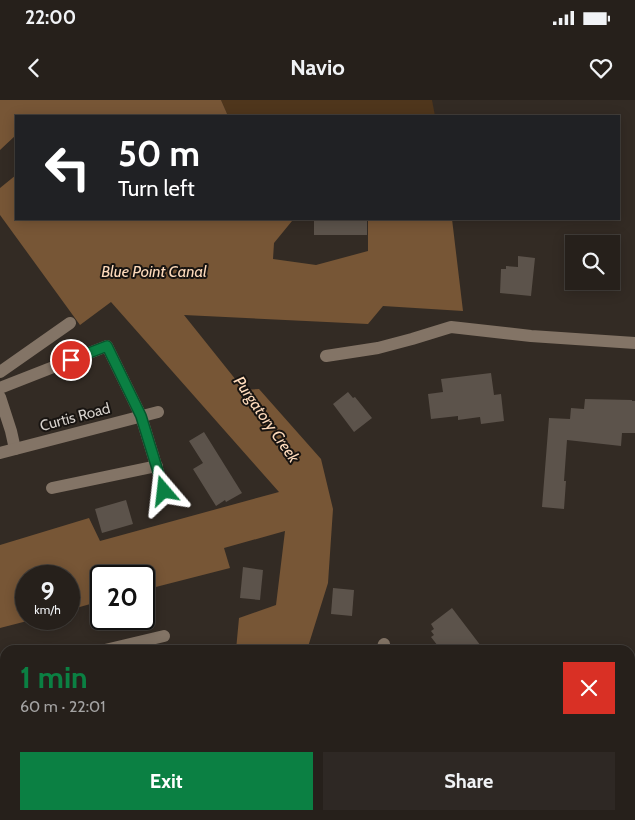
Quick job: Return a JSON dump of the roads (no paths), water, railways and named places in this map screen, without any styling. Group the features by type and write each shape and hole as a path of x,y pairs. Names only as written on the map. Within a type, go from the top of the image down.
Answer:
{"street":[{"path":"0,372 70,323"},
{"path":"326,356 378,348 451,327 531,336 635,343"},
{"path":"0,388 107,346 141,416 164,491"},
{"path":"0,397 15,449"},
{"name":"Curtis Road","path":"0,453 158,412"},
{"path":"52,488 157,466"},
{"path":"126,645 164,636"}],"water":[{"path":"0,100 221,100 228,115 15,115 15,136 0,150"},
{"name":"Blue Point Canal","path":"15,176 15,220 296,220 292,221 274,243 273,259 316,265 368,251 368,220 452,220 463,311 383,306 368,324 184,315 244,390 259,389 321,459 333,509 328,583 309,645 236,645 239,618 276,605 285,531 224,548 230,568 155,587 155,565 90,565 90,604 80,607 80,565 15,565 15,624 0,628 0,545 89,518 100,541 279,492 111,302 80,325 0,215 0,188"}],"water label":[{"name":"Purgatory Creek","path":"267,419"}]}
